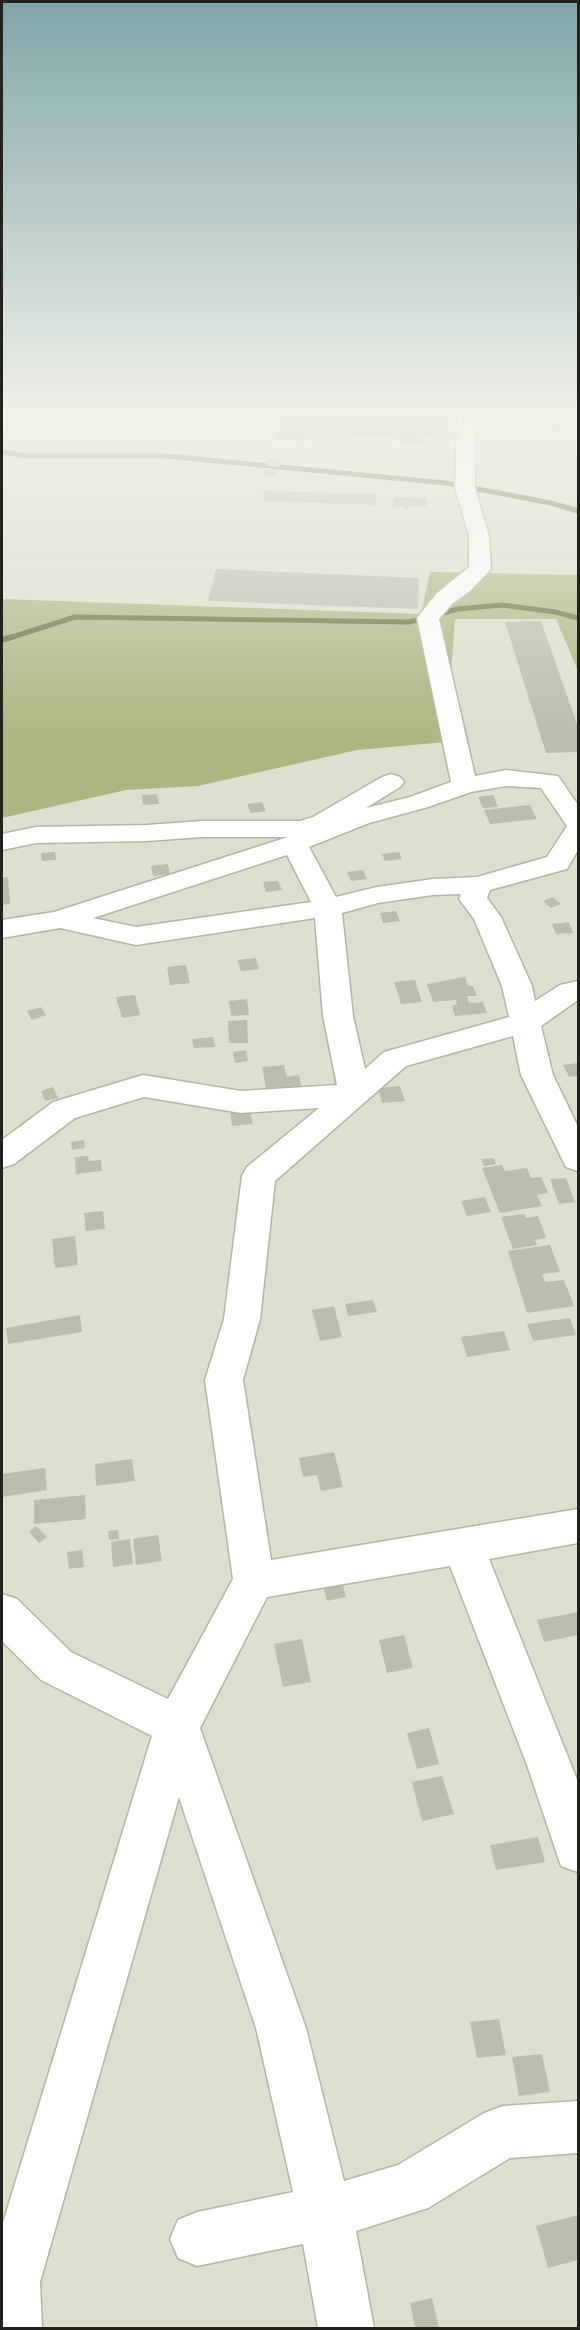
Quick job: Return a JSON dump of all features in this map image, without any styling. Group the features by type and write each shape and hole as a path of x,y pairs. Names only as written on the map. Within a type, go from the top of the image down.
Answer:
{"street":[{"path":"465,786 428,618 444,599 480,569 479,536 473,517"},
{"path":"2,929 58,920 294,844 360,817 419,802 465,786 506,778 549,781 579,823"},
{"path":"2,842 36,835 202,829 302,829 322,823 391,782"},
{"path":"58,920 136,936 328,908 377,895 433,887 478,885 558,863 579,829"},
{"path":"294,844 328,908 338,1016 355,1095"},
{"path":"478,885 473,899 488,917 517,986 537,1075 555,1113 575,1143"},
{"path":"14,2328 12,2282 177,1726 254,1581 224,1380 242,1319 260,1176 395,1059 524,1023 570,992 579,990"},
{"path":"2,1156 64,1110 143,1086 241,1102 355,1095"},
{"path":"254,1581 579,1526"},
{"path":"463,1546 550,1765 579,1849"},
{"path":"2,1613 56,1666 177,1726 281,2028 325,2213 346,2328"},
{"path":"197,2239 325,2213 409,2189 503,2132 579,2127"}],"green space":[{"path":"430,572 578,575 578,671 556,619 455,619 446,742 357,750 198,786 126,790 2,818 2,599 421,614"}],"building":[{"path":"216,569 419,578 418,609 208,601"},
{"path":"541,621 578,727 578,752 546,753 505,622"},
{"path":"157,794 159,804 143,805 142,795"},
{"path":"493,795 498,807 483,808 478,797"},
{"path":"262,802 266,811 251,813 247,804"},
{"path":"530,805 537,819 490,824 484,810"},
{"path":"55,852 56,860 42,861 41,853"},
{"path":"399,852 402,859 385,861 382,854"},
{"path":"168,864 170,874 153,876 151,866"},
{"path":"363,870 367,879 351,881 347,872"},
{"path":"8,877 10,904 2,905 2,878"},
{"path":"278,881 282,890 266,892 263,882"},
{"path":"553,897 561,904 551,908 543,901"},
{"path":"396,911 400,921 383,923 380,913"},
{"path":"569,922 573,933 556,934 552,924"},
{"path":"256,958 259,969 241,971 237,960"},
{"path":"186,965 190,983 170,985 167,967"},
{"path":"465,977 468,986 473,986 477,996 467,996 469,1003 483,1002 487,1013 455,1016 452,1006 457,1004 456,1000 433,1002 427,984"},
{"path":"415,980 422,1002 401,1004 394,982"},
{"path":"135,995 140,1015 122,1018 116,997"},
{"path":"247,999 249,1015 231,1016 229,1001"},
{"path":"41,1007 46,1015 32,1020 27,1011"},
{"path":"247,1020 248,1043 229,1043 228,1021"},
{"path":"213,1037 215,1047 194,1048 192,1039"},
{"path":"246,1050 248,1061 235,1063 233,1052"},
{"path":"578,1063 578,1076 569,1077 563,1065"},
{"path":"284,1065 287,1077 299,1075 302,1088 267,1092 262,1067"},
{"path":"400,1086 405,1101 382,1103 378,1088"},
{"path":"53,1087 58,1098 45,1101 41,1091"},
{"path":"249,1108 253,1124 232,1126 230,1110"},
{"path":"84,1140 85,1148 72,1150 71,1142"},
{"path":"88,1156 89,1161 101,1160 102,1171 76,1174 75,1157"},
{"path":"494,1158 496,1164 484,1166 481,1159"},
{"path":"502,1165 505,1171 527,1168 531,1178 541,1177 548,1193 537,1195 542,1206 500,1213 482,1168"},
{"path":"566,1178 575,1202 559,1204 550,1179"},
{"path":"485,1197 491,1212 467,1216 461,1201"},
{"path":"103,1211 105,1229 86,1231 84,1213"},
{"path":"524,1214 526,1218 538,1216 546,1238 535,1240 537,1245 513,1249 501,1217"},
{"path":"75,1236 78,1265 55,1268 52,1239"},
{"path":"550,1245 560,1272 542,1274 545,1282 564,1280 574,1306 527,1313 508,1251"},
{"path":"373,1300 377,1312 348,1316 345,1304"},
{"path":"334,1306 342,1337 320,1341 312,1310"},
{"path":"80,1315 82,1332 8,1344 6,1328"},
{"path":"570,1318 576,1335 533,1341 527,1324"},
{"path":"504,1331 510,1350 467,1357 461,1337"},
{"path":"334,1452 343,1487 321,1491 317,1475 303,1477 299,1458"},
{"path":"132,1459 135,1481 96,1486 95,1464"},
{"path":"45,1468 47,1490 2,1497 2,1474"},
{"path":"85,1495 86,1519 34,1524 34,1500"},
{"path":"36,1526 47,1537 39,1543 29,1532"},
{"path":"118,1530 119,1539 109,1540 108,1531"},
{"path":"158,1535 162,1561 136,1565 133,1539"},
{"path":"130,1539 133,1564 113,1567 111,1542"},
{"path":"82,1550 84,1567 69,1569 67,1552"},
{"path":"342,1582 346,1597 327,1601 323,1585"},
{"path":"578,1612 578,1635 544,1642 537,1620"},
{"path":"404,1635 413,1668 387,1673 379,1640"},
{"path":"302,1639 311,1682 283,1687 274,1644"},
{"path":"429,1728 439,1764 417,1769 407,1733"},
{"path":"442,1776 454,1814 422,1821 412,1782"},
{"path":"538,1837 545,1862 496,1870 490,1845"},
{"path":"499,2019 506,2055 477,2058 470,2022"},
{"path":"542,2054 550,2092 519,2096 512,2057"},
{"path":"578,2215 578,2260 548,2268 536,2226"},
{"path":"432,2298 439,2328 415,2328 410,2303"}],"waterway":[{"path":"6,639 75,617 409,622 458,609 502,605 555,612 578,618"},
{"path":"2,640 11,637"}]}
